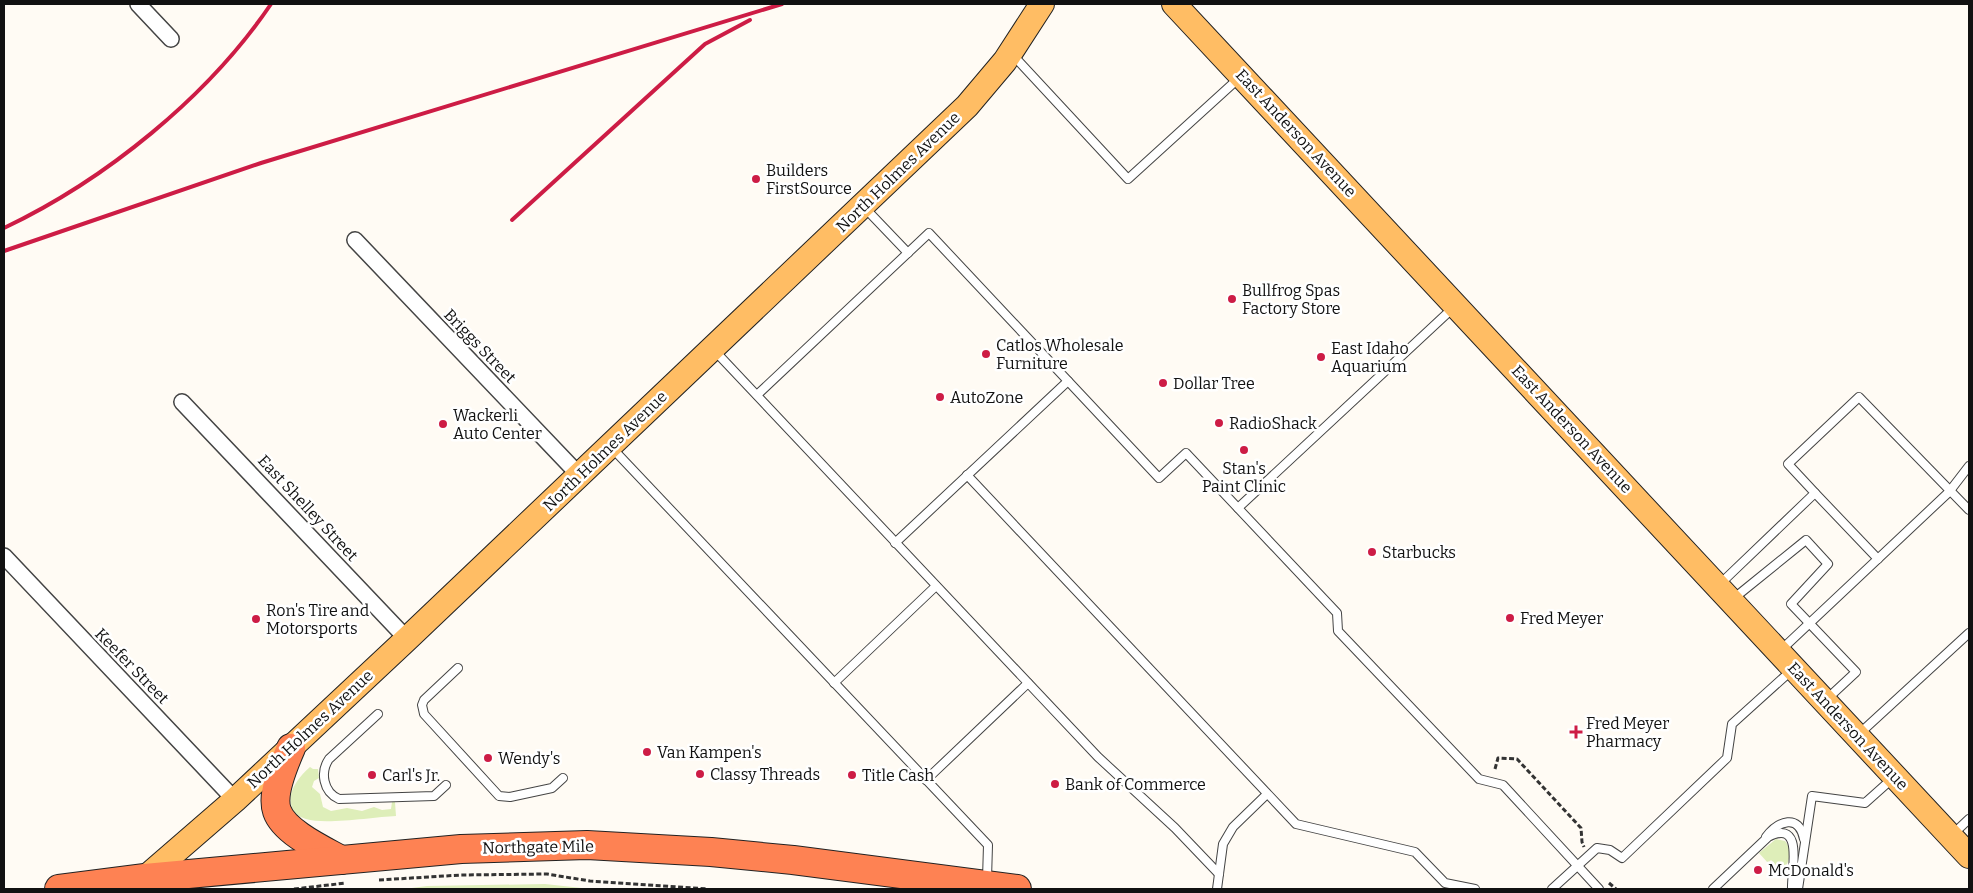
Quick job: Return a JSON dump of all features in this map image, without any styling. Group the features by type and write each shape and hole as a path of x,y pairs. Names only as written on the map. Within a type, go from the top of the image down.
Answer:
{"highway":[{"path":"291,748 281,772 276,804 277,812 286,824 346,871"},
{"name":"Northgate Mile","path":"59,889 145,878 346,871 461,848 614,845 793,860 1017,889"}],"main road":[{"name":"North Holmes Avenue","path":"145,878 235,800 291,748 580,476 967,106 1011,52 1042,4"},
{"name":"East Anderson Avenue","path":"1174,4 1826,700 1969,856"}],"street":[{"path":"138,4 172,39"},
{"name":"Briggs Street","path":"355,240 580,476"},
{"name":"East Shelley Street","path":"182,402 407,639"},
{"name":"Keefer Street","path":"4,556 235,800"}],"lane":[{"path":"1011,52 1128,179 1242,76"},
{"path":"863,206 908,253"},
{"path":"757,395 929,233 1159,478 1186,453 1337,613 1338,631 1479,779 1503,786 1599,889"},
{"path":"1238,508 1456,305"},
{"path":"713,348 1098,757 1175,828 1219,874"},
{"path":"895,543 1068,381"},
{"path":"1878,559 1788,464 1859,398 1949,492 1969,510"},
{"path":"611,446 988,845 986,885"},
{"path":"1552,889 1597,848 1610,850 1622,858 1727,758 1732,724 1787,659 1809,623 1949,492 1969,466"},
{"path":"967,475 1296,824 1415,852 1445,884 1475,889"},
{"path":"1725,593 1815,493"},
{"path":"1725,593 1806,540 1828,564 1791,604 1856,672 1826,700"},
{"path":"834,683 936,586"},
{"path":"1857,735 1969,633"},
{"path":"458,668 424,700 422,705 424,714 499,796 510,797 552,788 563,778"},
{"path":"926,780 1028,683"},
{"path":"378,714 329,759 324,767 323,774 331,794 339,799 434,796 446,785"},
{"path":"1798,889 1812,796 1864,803 1895,776"},
{"path":"1217,889 1223,844 1233,827 1267,794"},
{"path":"1951,836 1969,819"},
{"path":"1755,850 1772,829 1785,822 1792,822 1802,830 1805,846"},
{"path":"1713,889 1768,837 1775,834 1784,834 1794,843 1795,851 1791,877 1792,889"}],"path":[{"path":"1495,769 1498,758 1517,759 1581,828 1582,842 1586,850"},
{"path":"294,889 346,871"},
{"path":"370,881 461,875 547,874 590,881 708,889"}],"green space":[{"path":"310,767 318,769 319,778 314,781 312,787 320,794 323,807 331,811 347,808 362,811 374,807 382,810 391,809 392,802 395,802 396,816 325,821 314,821 301,817 294,812 291,794 299,779"},
{"path":"1776,839 1785,841 1790,854 1785,869 1779,876 1771,868 1775,864 1771,860 1768,863 1759,853"},
{"path":"545,884 591,889 404,889 427,886"}],"railway":[{"path":"4,228 79,186 116,161 152,133 217,71 246,38 271,4"},
{"path":"4,251 261,163 782,4"},
{"path":"512,220 705,44 750,20"}],"place":[{"name":"Builders FirstSource","path":"756,179"},
{"name":"Bullfrog Spas Factory Store","path":"1232,299"},
{"name":"Catlos Wholesale Furniture","path":"986,354"},
{"name":"East Idaho Aquarium","path":"1321,357"},
{"name":"Dollar Tree","path":"1163,383"},
{"name":"AutoZone","path":"940,397"},
{"name":"RadioShack","path":"1219,423"},
{"name":"Wackerli Auto Center","path":"443,424"},
{"name":"Stan's Paint Clinic","path":"1244,450"},
{"name":"Starbucks","path":"1372,552"},
{"name":"Fred Meyer","path":"1510,618"},
{"name":"Ron's Tire and Motorsports","path":"256,619"},
{"name":"Fred Meyer Pharmacy","path":"1576,732"},
{"name":"Van Kampen's","path":"647,752"},
{"name":"Wendy's","path":"488,758"},
{"name":"Classy Threads","path":"700,774"},
{"name":"Carl's Jr.","path":"372,775"},
{"name":"Title Cash","path":"852,775"},
{"name":"Bank of Commerce","path":"1055,784"},
{"name":"McDonald's","path":"1758,870"}]}
